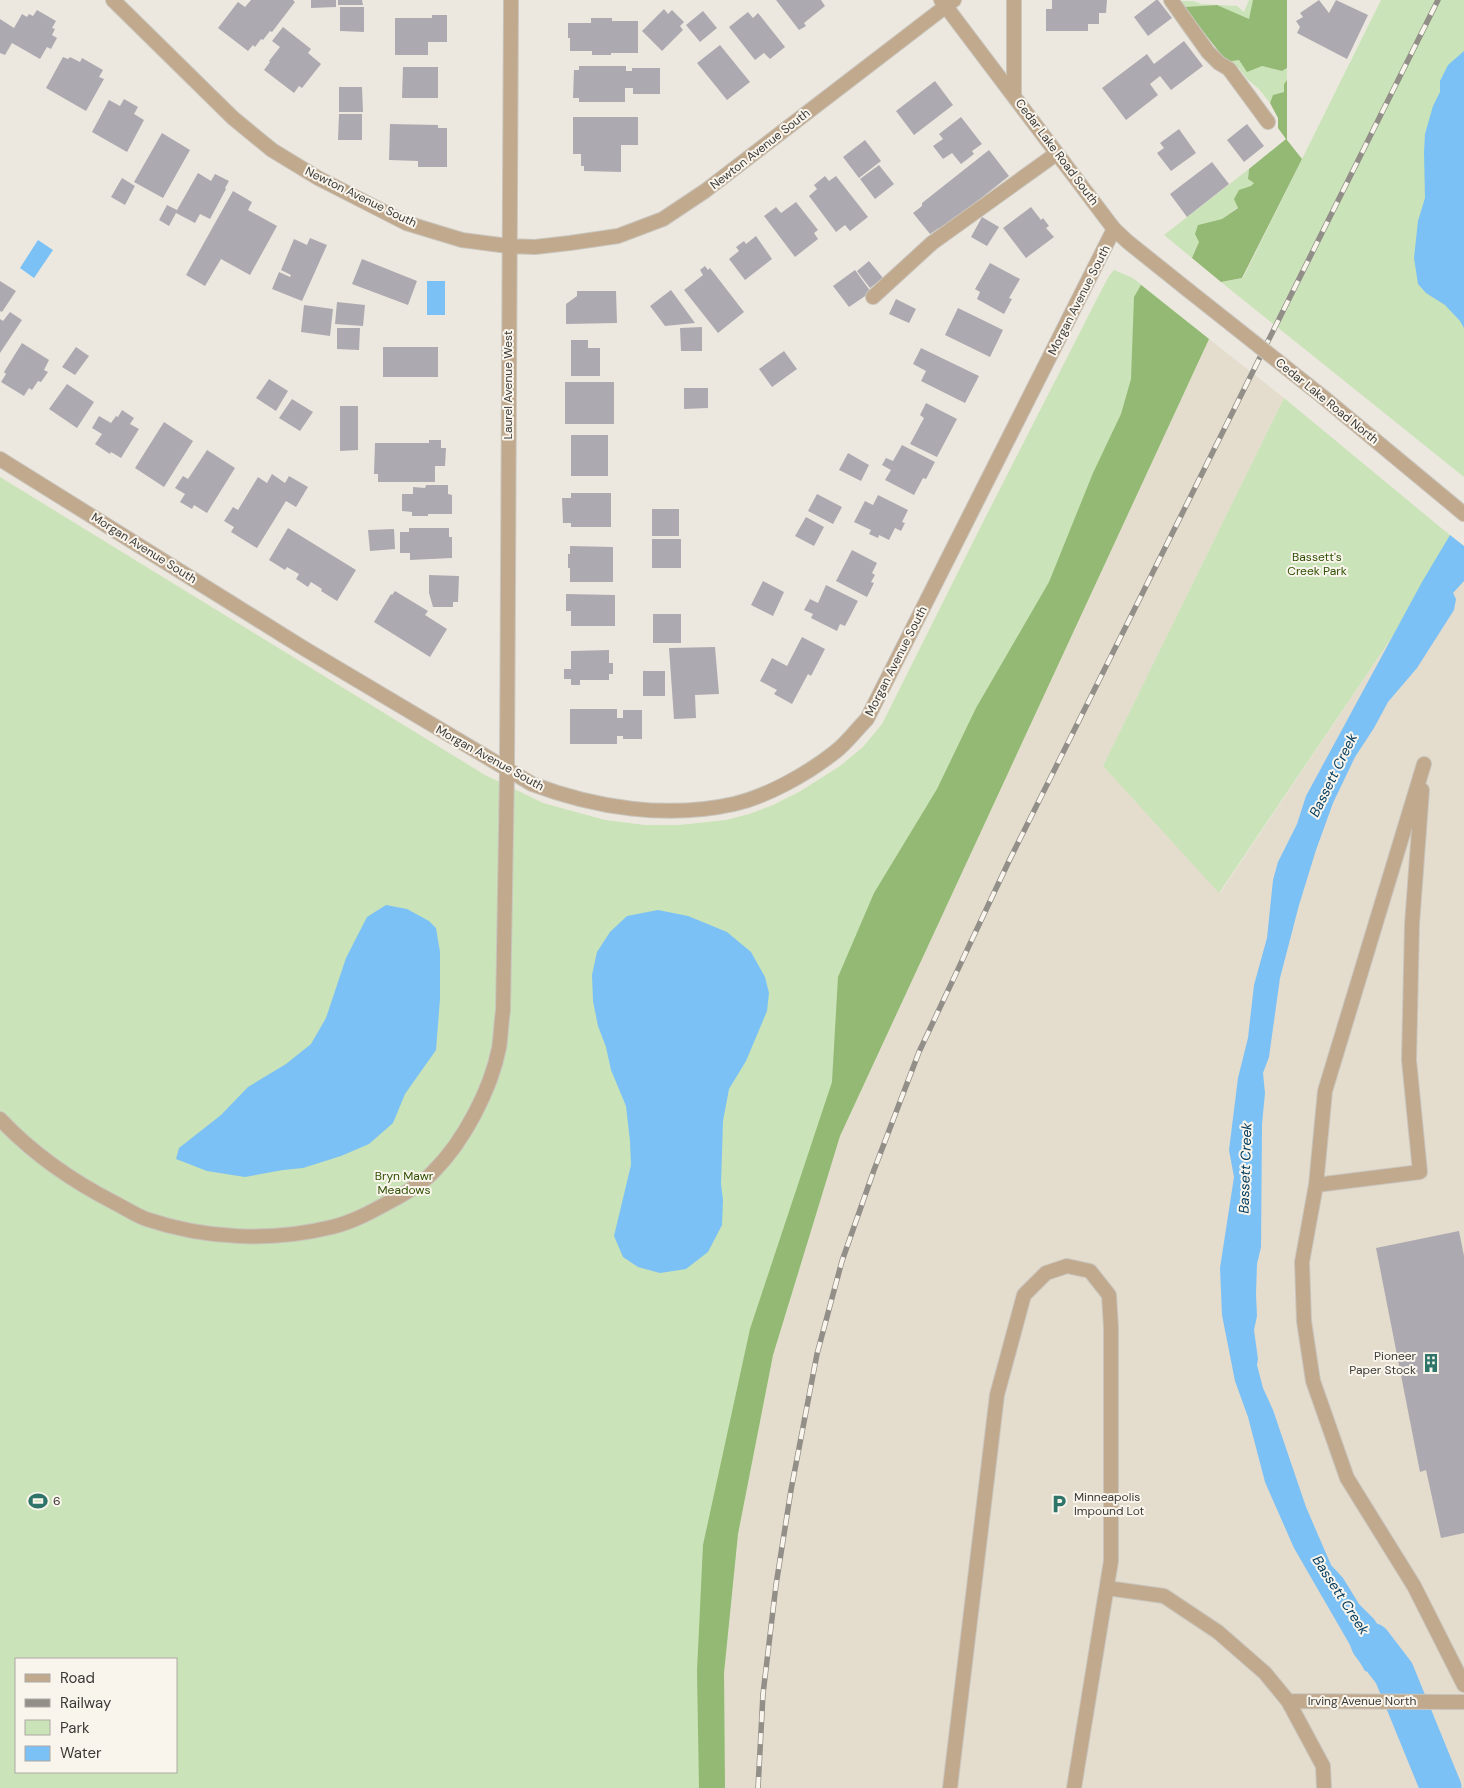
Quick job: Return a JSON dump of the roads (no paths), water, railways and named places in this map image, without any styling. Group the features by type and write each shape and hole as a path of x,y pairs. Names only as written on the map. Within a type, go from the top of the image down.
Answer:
{"street":[{"name":"Newton Avenue South","path":"113,0 233,118 272,150 318,178 406,223 462,240 508,246 535,247 570,244 618,236 663,219 705,191 947,2"},
{"name":"Laurel Avenue West","path":"0,1119 44,1161 87,1189 145,1218 194,1231 248,1237 288,1235 334,1226 371,1212 405,1193 434,1171 463,1135 487,1089 499,1049 503,1011 507,770 508,246 511,0"},
{"path":"1014,0 1014,95"},
{"path":"1171,0 1208,52 1228,69 1268,122"},
{"name":"Cedar Lake Road South","path":"947,2 1056,154 1114,229 1188,290"},
{"path":"872,297 932,243 1056,154"},
{"name":"Morgan Avenue South","path":"0,459 305,649 532,784 562,796 615,806 668,811 697,810 735,804 799,777 836,751 867,719 1114,229"},
{"name":"Cedar Lake Road North","path":"1188,290 1323,397 1464,514"},
{"path":"1316,1185 1420,1172 1409,1060 1412,924 1424,764 1325,1090 1316,1185 1302,1262 1304,1321 1313,1381 1347,1478 1414,1586 1464,1685"},
{"path":"950,1788 997,1395 1024,1295 1046,1273 1067,1266 1090,1271 1109,1295 1111,1338 1111,1561 1074,1788"},
{"path":"1107,1588 1164,1596 1218,1632 1264,1673 1288,1701 1323,1766 1324,1788"},
{"name":"Irving Avenue North","path":"1288,1701 1464,1702"}],"water":[{"path":"1464,51 1464,328 1445,305 1426,293 1418,284 1414,258 1418,221 1425,198 1425,134 1433,106 1440,92 1440,81 1448,65"},
{"path":"38,240 53,250 34,278 20,268"},
{"path":"427,281 445,281 445,315 427,315"},
{"path":"1450,535 1464,546 1464,581 1453,593 1456,599 1454,610 1417,668 1388,702 1355,757 1333,803 1299,905 1280,978 1269,1057 1263,1073 1265,1093 1262,1124 1261,1247 1257,1264 1257,1316 1254,1330 1258,1359 1257,1365 1263,1388 1273,1410 1306,1507 1331,1565 1343,1578 1359,1604 1374,1619 1396,1654 1413,1690 1386,1690 1376,1674 1365,1671 1294,1548 1265,1482 1248,1417 1235,1381 1222,1315 1220,1268 1234,1177 1229,1150 1238,1078 1248,1038 1254,985 1267,938 1273,880 1278,862 1297,824 1306,796 1422,582"},
{"path":"386,905 407,909 429,921 436,928 440,952 440,999 436,1050 405,1094 393,1123 369,1144 341,1156 303,1168 245,1177 207,1171 176,1159 179,1148 221,1115 248,1087 286,1064 311,1044 326,1018 346,958 367,917"},
{"path":"658,910 688,916 727,932 751,952 765,977 769,993 767,1011 746,1061 729,1089 723,1121 722,1225 708,1252 686,1269 660,1273 638,1267 623,1257 614,1236 631,1165 630,1141 626,1106 611,1070 606,1047 598,1026 593,1001 592,975 597,952 610,932 627,916"},
{"path":"1401,1712 1425,1712 1454,1788 1425,1788"}],"waterway":[{"name":"Bassett Creek","path":"1371,1643 1394,1673 1441,1788"}],"railway":[{"path":"758,1788 763,1694 776,1585 791,1490 817,1354 842,1261 874,1170 919,1052 1009,861 1438,0"}],"place":[{"name":"Pioneer Paper Stock","path":"1431,1363"},
{"name":"6","path":"38,1501"},
{"name":"Minneapolis Impound Lot","path":"1059,1504"}],"park label":[{"name":"Bassett's Creek Park","path":"1317,564"},
{"name":"Bryn Mawr Meadows","path":"404,1183"}]}
